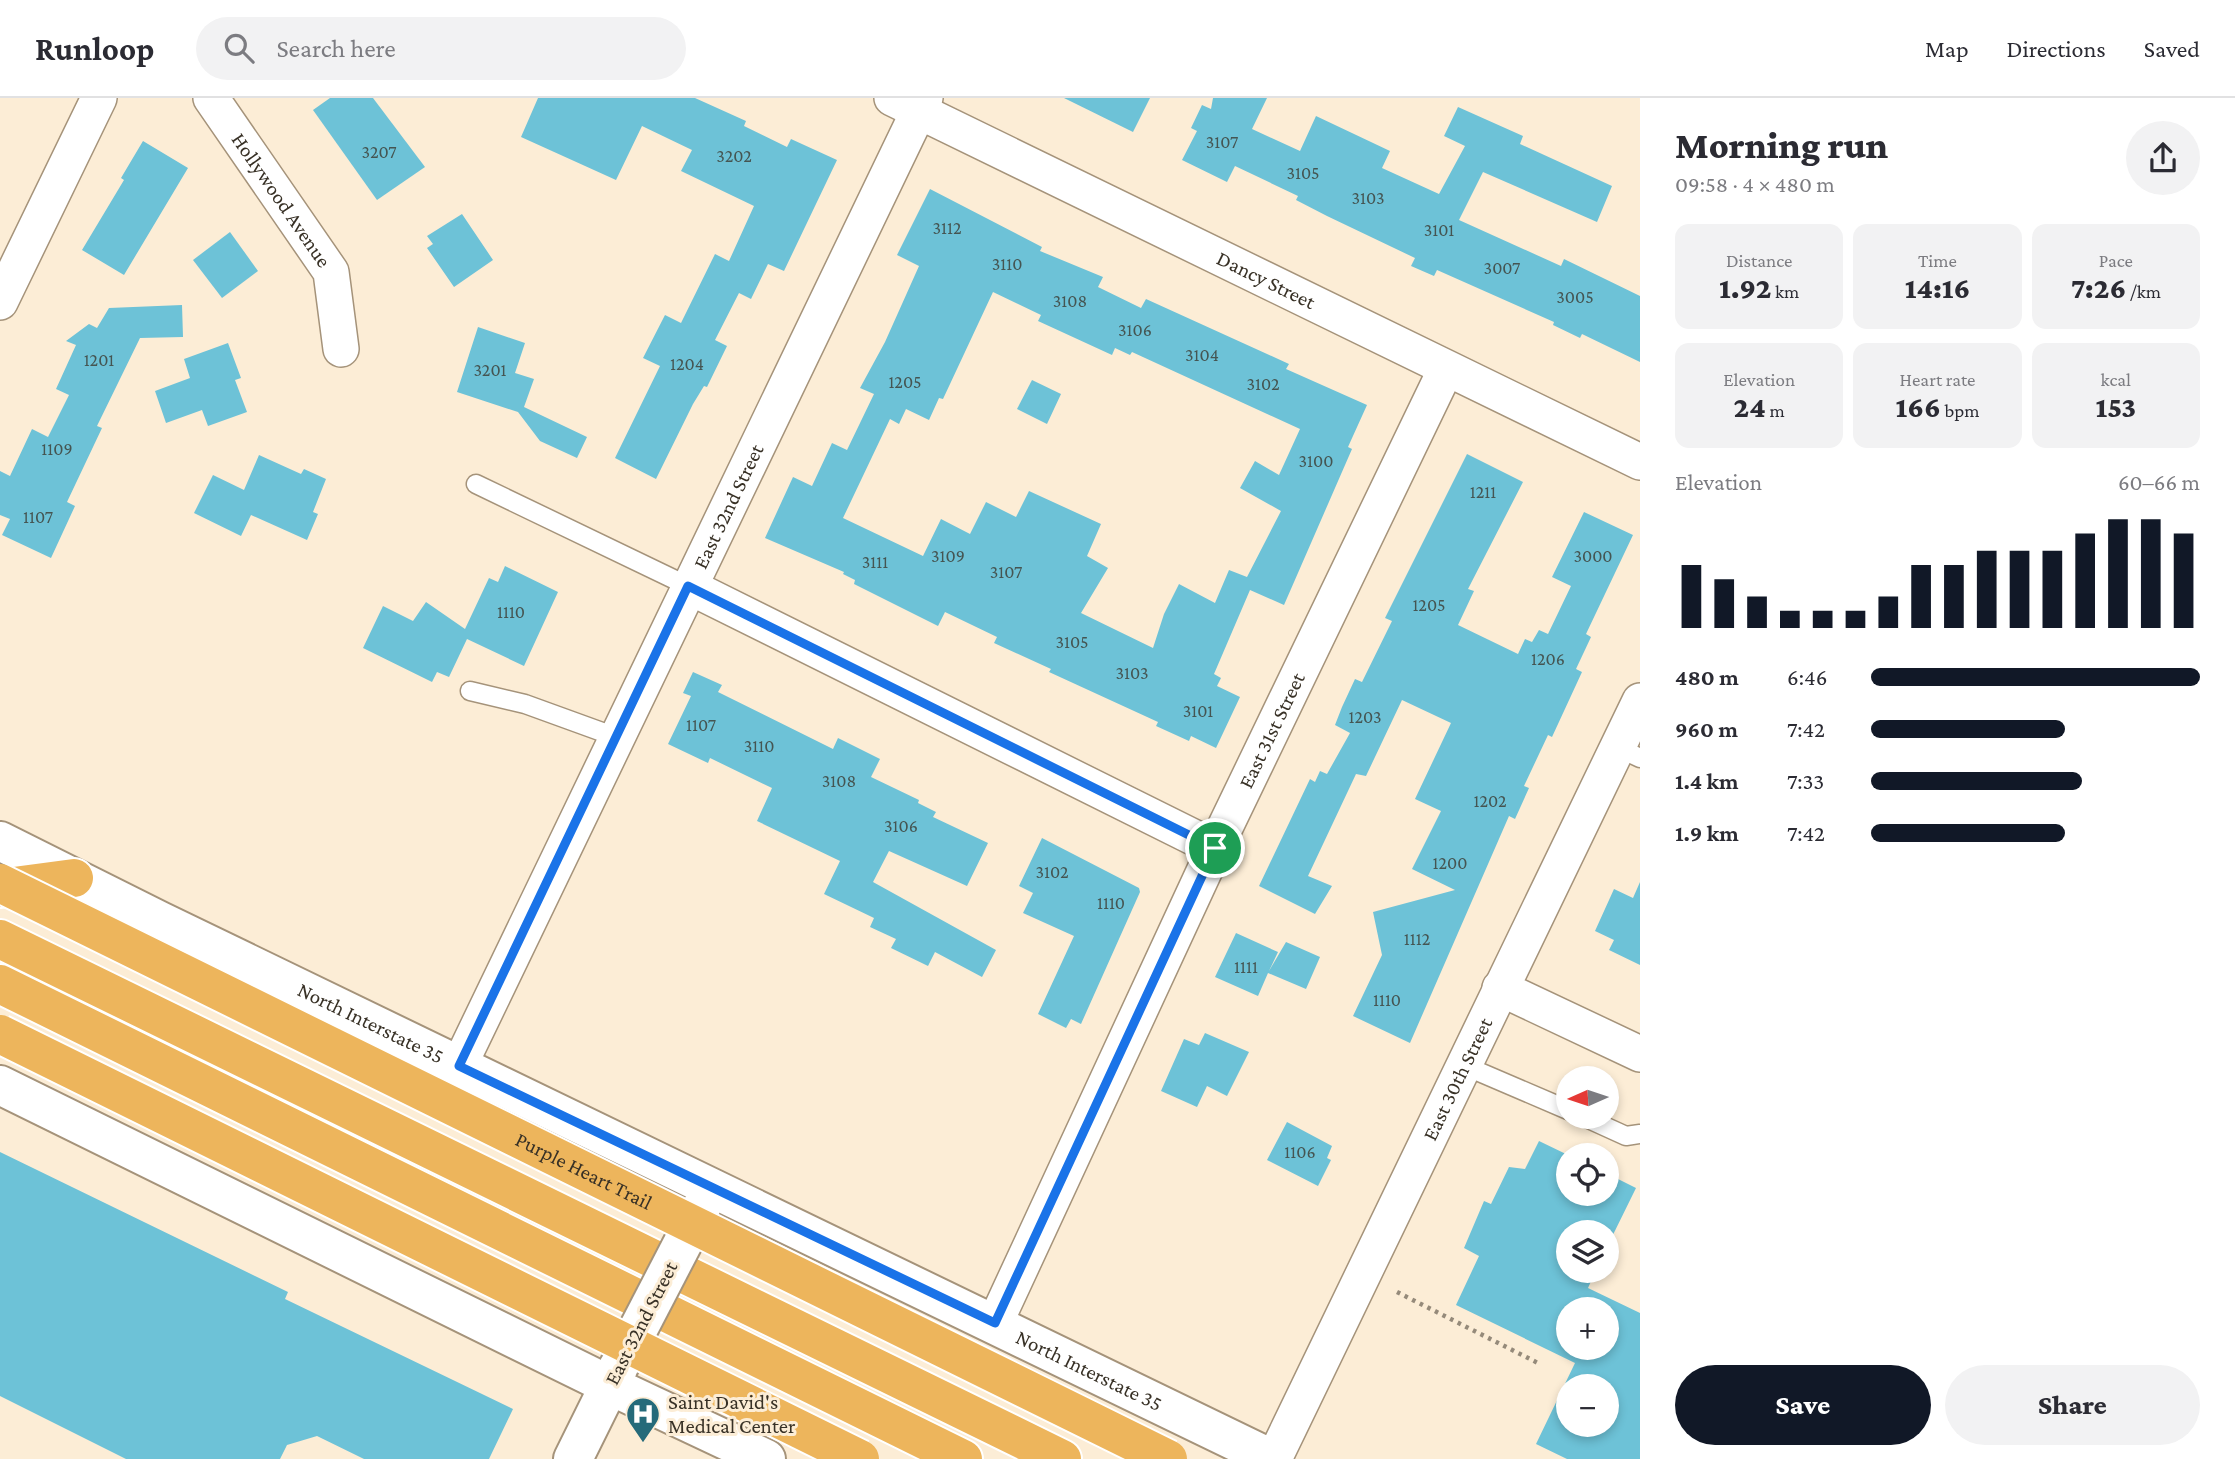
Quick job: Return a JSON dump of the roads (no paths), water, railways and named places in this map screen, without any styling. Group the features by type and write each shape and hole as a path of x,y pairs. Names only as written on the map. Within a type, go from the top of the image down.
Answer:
{"highway":[{"path":"0,886 74,878"},
{"name":"Purple Heart Trail","path":"0,886 1168,1459"},
{"path":"0,939 1062,1459"},
{"path":"0,984 963,1459"},
{"path":"0,1034 860,1459"}],"main road":[{"name":"North Interstate 35","path":"0,841 459,1066 705,1198 995,1323 1273,1459"},
{"path":"0,1085 614,1376 766,1459"},
{"name":"East 32nd Street","path":"573,1459 705,1198"}],"street":[{"path":"0,302 99,98"},
{"name":"Hollywood Avenue","path":"211,98 331,272 341,349"},
{"name":"Dancy Street","path":"912,102 1447,369 1640,462"},
{"name":"East 32nd Street","path":"459,1066 688,586 912,102"},
{"name":"East 31st Street","path":"995,1323 1215,848 1447,369"},
{"path":"688,586 1215,848"},
{"name":"East 30th Street","path":"1273,1459 1500,988 1629,752 1640,701"},
{"path":"1500,988 1640,1054"}],"lane":[{"path":"476,484 688,586"},
{"path":"470,691 525,704 616,737"},
{"path":"1463,1065 1556,1105"},
{"path":"1611,1129 1626,1136 1640,1134"}],"place":[{"name":"Saint David's Medical Center","path":"643,1444"}]}
